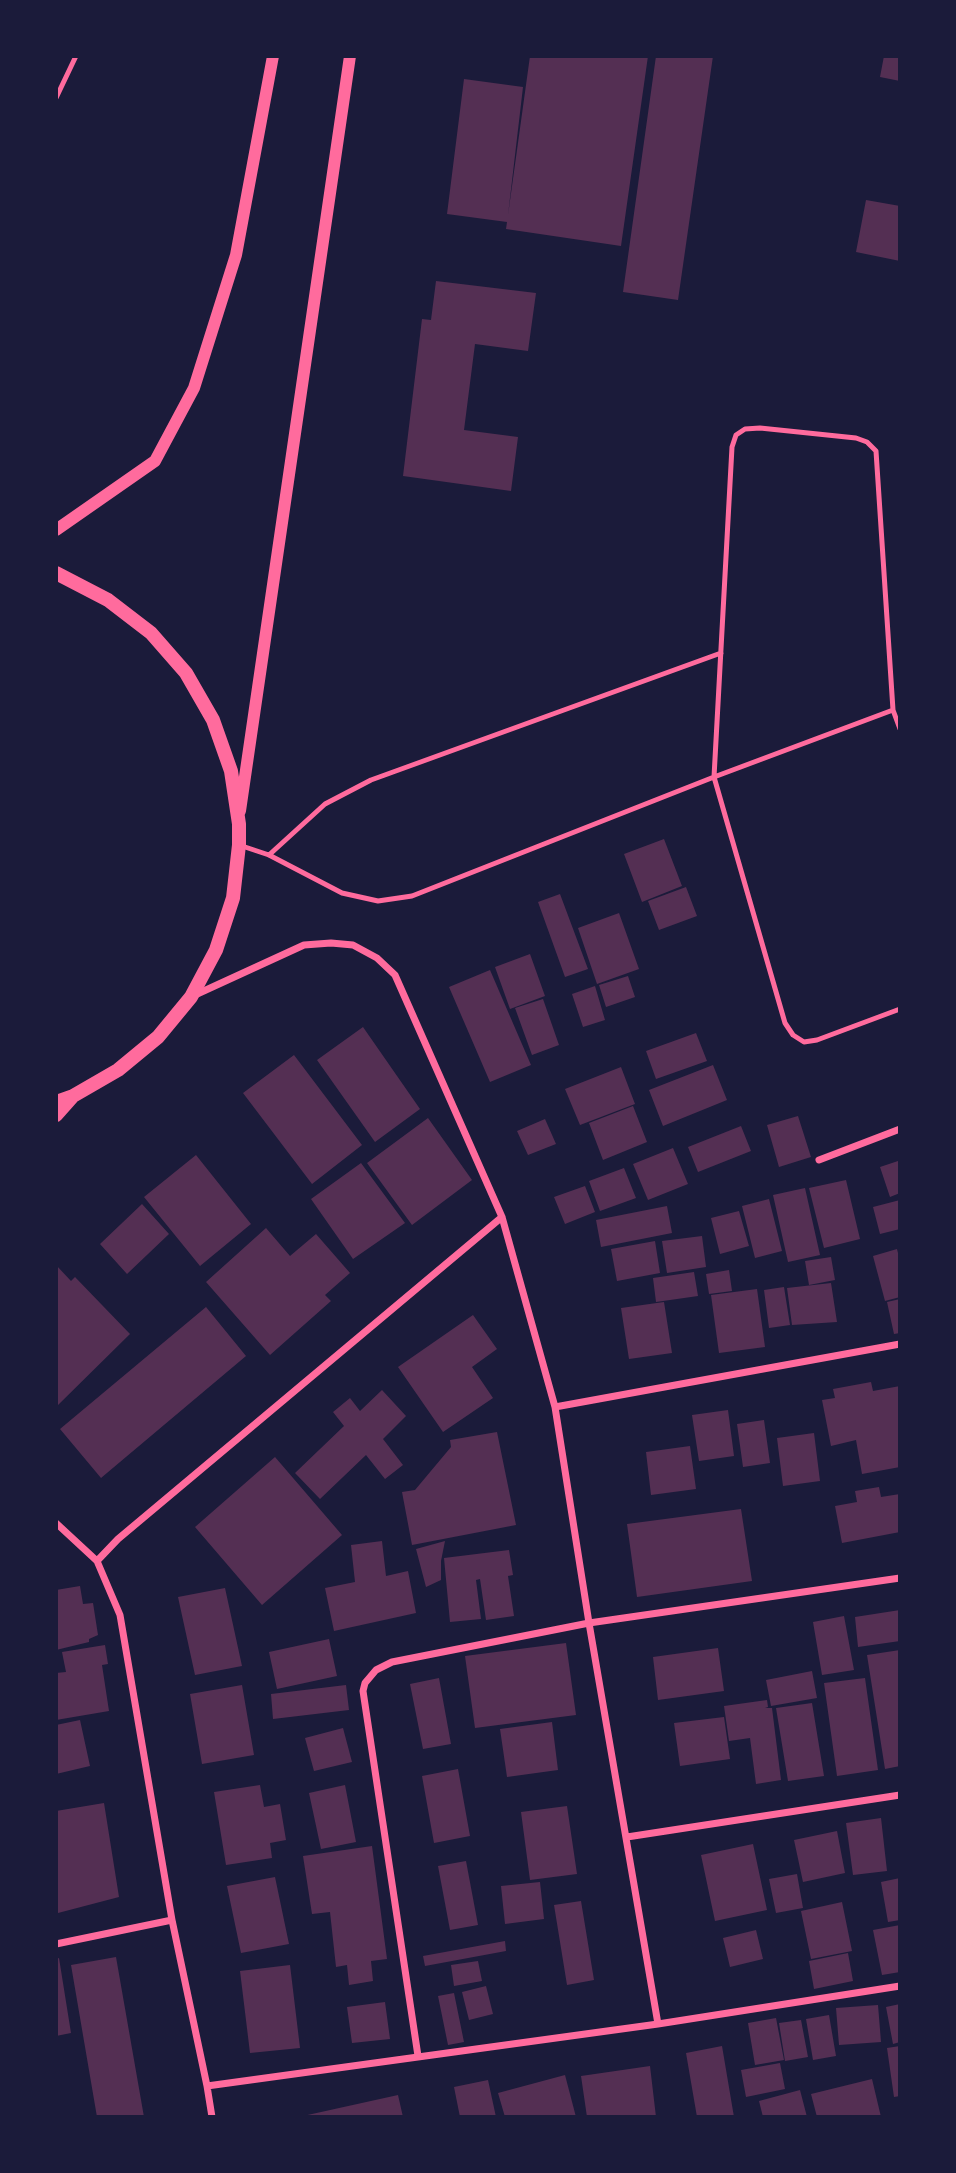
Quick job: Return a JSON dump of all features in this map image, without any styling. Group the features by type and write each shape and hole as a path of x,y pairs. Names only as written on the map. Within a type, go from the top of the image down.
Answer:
{"main road":[{"path":"56,573 108,600 151,633 186,673 213,720 231,771 239,824 233,898 216,950 191,996 158,1037 118,1070 73,1096 56,1102"},
{"path":"56,1115 73,1096"}],"street":[{"path":"56,530 155,461 194,387 236,255 273,56"},
{"path":"239,824 350,56"},
{"path":"191,996 303,945 331,943 353,946 377,958 395,975 502,1217 555,1408 658,2024"},
{"path":"819,1160 900,1129"},
{"path":"97,1561 118,1539 502,1217"},
{"path":"555,1408 900,1344"},
{"path":"56,1522 97,1561 120,1615 172,1920 212,2117"},
{"path":"418,2056 363,1691 370,1677 383,1665 391,1662 589,1623 900,1577"},
{"path":"627,1837 900,1795"},
{"path":"56,1944 172,1920"},
{"path":"207,2086 658,2024 900,1986"}],"lane":[{"path":"56,98 76,56"},
{"path":"900,729 893,710 876,451 867,442 856,438 760,428 746,429 736,435 732,447 713,777 785,1023 793,1035 804,1042 817,1040 900,1009"},
{"path":"269,855 325,804 371,780 721,653"},
{"path":"239,845 269,855 342,893 378,901 389,900 412,895 893,710"}],"building":[{"path":"530,56 648,56 621,246 506,229 507,222 447,214 464,79 523,87 508,215"},
{"path":"656,56 713,56 678,300 623,292"},
{"path":"884,56 900,56 900,81 880,77"},
{"path":"866,200 900,206 900,261 856,252"},
{"path":"436,281 536,293 528,351 475,344 464,430 518,437 511,491 403,476 422,319 431,320"},
{"path":"664,839 682,886 642,902 624,854"},
{"path":"686,887 697,916 659,930 648,901"},
{"path":"560,894 588,969 565,977 538,902"},
{"path":"619,913 639,969 597,984 578,928"},
{"path":"530,954 545,996 510,1009 495,967"},
{"path":"490,970 531,1065 490,1082 449,987"},
{"path":"628,976 635,997 606,1007 599,985"},
{"path":"595,986 605,1020 583,1027 572,994"},
{"path":"543,999 559,1045 532,1055 515,1008"},
{"path":"363,1027 420,1109 375,1142 317,1060"},
{"path":"696,1033 707,1061 656,1079 646,1051"},
{"path":"294,1055 362,1145 312,1184 243,1093"},
{"path":"713,1065 727,1100 663,1126 649,1090"},
{"path":"621,1067 635,1104 580,1125 565,1089"},
{"path":"633,1106 647,1142 603,1160 589,1123"},
{"path":"798,1116 811,1157 779,1167 767,1125"},
{"path":"428,1118 472,1180 412,1225 367,1163"},
{"path":"545,1119 556,1144 528,1155 517,1131"},
{"path":"741,1126 751,1151 698,1172 688,1147"},
{"path":"673,1148 688,1184 648,1200 633,1164"},
{"path":"196,1155 251,1224 200,1266 144,1197"},
{"path":"898,1161 900,1193 890,1197 880,1167"},
{"path":"361,1163 405,1223 353,1259 311,1199"},
{"path":"624,1168 636,1198 600,1211 589,1181"},
{"path":"846,1180 860,1239 824,1248 809,1188"},
{"path":"585,1186 595,1212 565,1224 554,1197"},
{"path":"805,1188 820,1255 788,1262 773,1195"},
{"path":"769,1199 782,1251 755,1258 742,1206"},
{"path":"900,1200 900,1229 880,1234 873,1207"},
{"path":"142,1204 169,1234 127,1274 100,1244"},
{"path":"667,1206 672,1233 601,1247 596,1220"},
{"path":"739,1211 749,1246 720,1254 711,1218"},
{"path":"266,1228 290,1256 316,1234 350,1273 325,1295 331,1301 270,1355 206,1282"},
{"path":"702,1236 706,1267 667,1273 662,1241"},
{"path":"655,1241 660,1273 617,1281 611,1249"},
{"path":"897,1249 900,1261 900,1297 885,1301 873,1256"},
{"path":"831,1257 835,1280 809,1285 805,1261"},
{"path":"56,1265 71,1281 75,1277 130,1334 56,1407"},
{"path":"729,1270 732,1291 709,1294 706,1274"},
{"path":"694,1272 698,1296 656,1302 653,1278"},
{"path":"831,1283 837,1322 792,1325 787,1288"},
{"path":"784,1287 790,1325 769,1328 764,1290"},
{"path":"757,1289 765,1347 719,1353 711,1295"},
{"path":"900,1299 900,1333 894,1334 887,1302"},
{"path":"664,1302 672,1353 629,1359 621,1308"},
{"path":"206,1307 246,1356 101,1478 60,1429"},
{"path":"473,1315 497,1349 472,1367 493,1398 443,1432 398,1367"},
{"path":"871,1382 873,1391 900,1386 900,1467 862,1474 856,1440 831,1446 822,1400 835,1398 833,1389"},
{"path":"382,1390 406,1416 383,1439 403,1465 385,1479 366,1455 320,1499 295,1473 344,1426 333,1412 350,1398 360,1411"},
{"path":"728,1410 734,1456 699,1461 692,1415"},
{"path":"764,1420 770,1463 743,1467 737,1424"},
{"path":"497,1432 516,1525 412,1545 402,1492 415,1490 451,1447 450,1440"},
{"path":"814,1433 820,1481 783,1486 777,1438"},
{"path":"690,1446 696,1489 651,1495 646,1452"},
{"path":"275,1457 342,1535 262,1605 195,1527"},
{"path":"879,1487 881,1497 900,1494 900,1532 842,1543 835,1506 857,1502 855,1491"},
{"path":"741,1509 752,1581 637,1597 627,1524"},
{"path":"382,1541 386,1576 408,1571 416,1613 334,1631 325,1588 355,1582 351,1545"},
{"path":"445,1541 441,1580 426,1587 416,1549"},
{"path":"509,1550 513,1575 508,1576 514,1616 486,1620 480,1579 476,1580 481,1619 450,1622 444,1558"},
{"path":"80,1586 83,1604 93,1603 98,1635 89,1639 89,1642 56,1650 56,1590"},
{"path":"225,1588 242,1666 195,1675 178,1597"},
{"path":"900,1610 900,1641 858,1647 855,1617"},
{"path":"844,1616 854,1670 822,1675 813,1622"},
{"path":"329,1639 337,1676 277,1689 269,1652"},
{"path":"566,1643 576,1715 475,1728 465,1656"},
{"path":"105,1645 108,1664 102,1665 109,1711 56,1720 56,1673 66,1672 62,1652"},
{"path":"718,1648 724,1691 658,1700 653,1657"},
{"path":"900,1650 900,1766 885,1769 867,1655"},
{"path":"812,1671 817,1698 771,1706 766,1680"},
{"path":"439,1678 451,1744 423,1749 410,1684"},
{"path":"865,1678 878,1770 837,1776 824,1683"},
{"path":"242,1685 254,1755 202,1764 190,1694"},
{"path":"346,1685 349,1710 273,1719 271,1694"},
{"path":"767,1700 768,1707 765,1708 772,1708 781,1780 756,1784 750,1738 729,1741 724,1706"},
{"path":"812,1703 824,1776 788,1781 776,1708"},
{"path":"724,1717 730,1759 680,1766 674,1723"},
{"path":"80,1720 90,1766 56,1774 56,1725"},
{"path":"552,1722 558,1770 507,1777 500,1729"},
{"path":"343,1728 352,1762 314,1771 305,1738"},
{"path":"458,1769 470,1836 434,1843 422,1776"},
{"path":"260,1785 264,1807 280,1804 286,1840 270,1843 272,1858 226,1865 214,1792"},
{"path":"345,1785 356,1842 321,1849 309,1793"},
{"path":"104,1803 119,1897 58,1913 56,1811"},
{"path":"567,1806 577,1874 530,1880 521,1812"},
{"path":"881,1818 887,1871 853,1875 846,1823"},
{"path":"837,1831 845,1873 803,1882 794,1840"},
{"path":"753,1844 767,1910 715,1921 701,1855"},
{"path":"372,1846 387,1959 371,1961 373,1981 349,1985 347,1965 336,1967 330,1912 312,1914 303,1856"},
{"path":"466,1861 478,1925 450,1930 438,1866"},
{"path":"797,1874 803,1908 776,1913 769,1879"},
{"path":"275,1877 289,1944 241,1953 227,1886"},
{"path":"900,1878 900,1920 888,1922 881,1882"},
{"path":"540,1882 544,1919 505,1924 501,1886"},
{"path":"581,1901 594,1980 567,1985 554,1905"},
{"path":"842,1902 852,1951 811,1959 801,1911"},
{"path":"900,1925 900,1972 882,1975 873,1930"},
{"path":"756,1930 763,1959 730,1967 723,1938"},
{"path":"505,1941 506,1951 425,1966 423,1956"},
{"path":"848,1953 853,1981 814,1989 809,1961"},
{"path":"116,1957 144,2117 97,2117 71,1965"},
{"path":"59,1958 71,2033 56,2036 56,1959"},
{"path":"478,1961 482,1981 454,1986 451,1965"},
{"path":"290,1965 300,2048 250,2053 240,1971"},
{"path":"486,1986 493,2014 469,2020 462,1992"},
{"path":"454,1993 464,2042 448,2045 438,1996"},
{"path":"385,2002 390,2039 352,2043 347,2007"},
{"path":"900,2004 900,2042 893,2044 886,2007"},
{"path":"878,2005 881,2042 839,2045 836,2008"},
{"path":"829,2015 836,2056 813,2060 806,2019"},
{"path":"776,2018 784,2060 755,2065 748,2023"},
{"path":"801,2020 808,2057 785,2061 779,2023"},
{"path":"722,2046 734,2117 697,2117 686,2053"},
{"path":"900,2046 900,2096 894,2097 887,2048"},
{"path":"780,2063 785,2089 746,2097 741,2070"},
{"path":"650,2066 656,2117 587,2117 581,2076"},
{"path":"565,2075 576,2117 505,2117 498,2093"},
{"path":"872,2079 881,2117 817,2117 811,2094"},
{"path":"488,2080 496,2117 460,2117 454,2087"},
{"path":"800,2090 807,2117 763,2117 759,2101"},
{"path":"398,2095 403,2117 303,2117 303,2116"}]}
